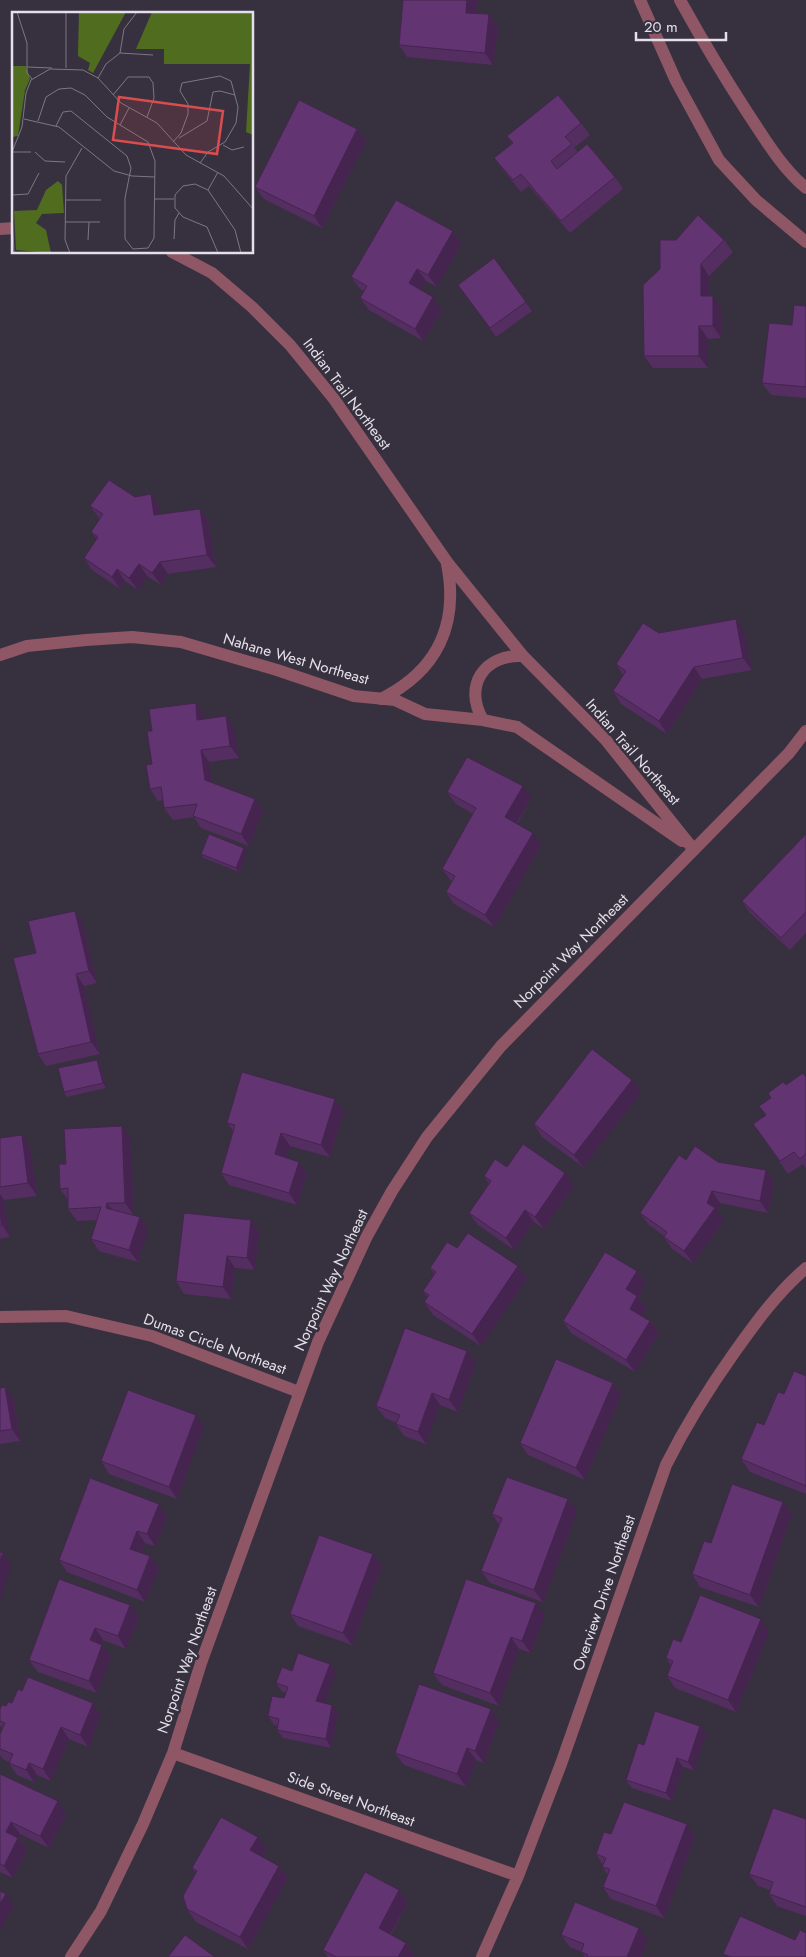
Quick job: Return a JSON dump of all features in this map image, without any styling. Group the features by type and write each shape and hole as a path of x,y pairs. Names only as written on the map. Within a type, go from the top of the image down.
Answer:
{"street":[{"path":"640,0 676,81 719,160 756,200 806,242"},
{"path":"680,0 712,58 767,142 792,175 806,188"},
{"name":"Indian Trail Northeast","path":"176,254 212,273 252,307 290,345 334,399 447,562 523,656 605,739 694,850"},
{"name":"Indian Trail Northeast","path":"381,699 397,691 412,680 437,651 446,630 451,608 451,585 447,562"},
{"name":"Nahane West Northeast","path":"0,655 26,646 86,640 132,637 181,642 277,670 354,696 395,700 425,714 483,720 517,728 694,850"},
{"path":"483,720 477,710 475,698 476,685 481,674 489,665 500,658 511,655 523,656"},
{"name":"Norpoint Way Northeast","path":"70,1957 101,1911 173,1753 201,1663 318,1342 367,1236 392,1191 427,1137 501,1046 789,753 806,731"},
{"name":"Overview Drive Northeast","path":"482,1957 518,1876 561,1764 666,1465 683,1430 713,1382 763,1311 806,1268"},
{"name":"Dumas Circle Northeast","path":"0,1317 66,1316 152,1336 299,1392"},
{"name":"Side Street Northeast","path":"173,1753 518,1876"}],"building":[{"path":"403,0 467,0 466,13 489,14 485,53 399,45"},
{"path":"558,95 581,123 565,137 572,144 551,161 557,169 587,144 615,177 561,221 521,174 513,180 494,158 513,143 507,136"},
{"path":"299,100 357,129 314,216 255,187"},
{"path":"396,200 453,231 428,275 417,269 409,283 433,297 415,329 360,298 367,286 351,277"},
{"path":"698,215 724,240 701,264 701,296 713,296 713,326 699,326 699,356 644,356 643,285 660,269 660,240 676,240"},
{"path":"494,258 526,302 490,328 458,285"},
{"path":"794,305 806,306 806,387 762,383 769,323 792,325"},
{"path":"109,480 135,497 151,494 154,515 200,509 207,555 160,562 152,573 139,564 129,578 117,569 112,577 84,558 98,537 91,532 103,514 90,506"},
{"path":"736,619 743,658 694,667 659,721 613,691 626,671 616,664 643,623 659,633"},
{"path":"196,703 197,720 226,716 230,746 201,750 205,780 255,799 241,834 193,816 197,804 164,808 161,787 150,789 146,765 152,764 147,731 152,731 149,709"},
{"path":"467,757 523,786 505,817 533,833 485,915 446,892 455,876 442,869 476,808 447,792"},
{"path":"209,834 244,848 236,868 201,854"},
{"path":"806,834 806,912 781,938 742,901"},
{"path":"75,911 89,971 76,974 91,1042 38,1054 13,958 36,953 28,921"},
{"path":"592,1049 632,1080 574,1155 534,1124"},
{"path":"97,1060 103,1083 64,1092 58,1068"},
{"path":"242,1072 335,1099 321,1145 281,1133 275,1154 299,1162 289,1193 221,1173 235,1125 227,1123"},
{"path":"803,1073 806,1077 806,1154 800,1159 794,1152 780,1161 753,1124 766,1115 759,1106 771,1098 768,1093 783,1082 786,1085"},
{"path":"122,1126 125,1203 107,1203 106,1208 140,1217 129,1250 91,1239 101,1207 68,1209 68,1188 60,1189 59,1164 66,1164 64,1129"},
{"path":"22,1135 28,1183 0,1187 0,1138"},
{"path":"523,1144 565,1173 535,1217 525,1210 506,1238 469,1213 491,1181 484,1176 495,1159 507,1167"},
{"path":"695,1146 718,1162 766,1170 760,1201 712,1191 707,1203 715,1208 684,1251 664,1237 667,1232 640,1213 679,1155 686,1160"},
{"path":"184,1213 251,1220 247,1258 227,1256 223,1287 176,1281"},
{"path":"468,1233 518,1266 472,1334 424,1302 429,1295 423,1291 436,1272 430,1268 447,1242 457,1248"},
{"path":"605,1252 637,1271 626,1289 637,1296 630,1309 650,1321 626,1360 563,1321"},
{"path":"405,1328 467,1351 449,1400 432,1393 418,1432 396,1424 400,1415 376,1406"},
{"path":"556,1359 613,1383 576,1468 520,1443"},
{"path":"794,1371 806,1376 806,1486 741,1459 757,1422 764,1425 778,1392 784,1394"},
{"path":"5,1387 12,1429 0,1431 0,1388"},
{"path":"128,1390 196,1415 169,1487 101,1461"},
{"path":"507,1477 568,1499 534,1590 481,1571 502,1518 492,1514"},
{"path":"90,1478 159,1504 147,1534 137,1531 130,1549 150,1556 137,1590 59,1560"},
{"path":"732,1484 783,1502 750,1595 692,1574 704,1541 711,1543"},
{"path":"319,1535 373,1554 343,1633 290,1614"},
{"path":"59,1579 130,1605 118,1636 95,1628 90,1640 102,1645 89,1681 29,1660"},
{"path":"466,1579 536,1603 522,1641 511,1637 490,1693 433,1673"},
{"path":"700,1595 761,1619 728,1700 667,1676 673,1661 666,1658 673,1639 681,1642"},
{"path":"298,1653 330,1664 316,1701 332,1705 326,1739 277,1730 279,1719 268,1716 272,1696 284,1698 288,1687 276,1683 282,1667 292,1671"},
{"path":"28,1677 93,1703 80,1735 61,1727 43,1769 29,1763 26,1770 9,1763 13,1754 0,1749 0,1734 5,1723 0,1721 0,1709 2,1705 6,1706 8,1702 12,1703 18,1689 22,1691"},
{"path":"419,1684 491,1709 475,1751 467,1748 457,1774 395,1753"},
{"path":"655,1711 700,1726 688,1762 677,1758 666,1793 626,1780 638,1743 644,1745"},
{"path":"0,1774 58,1801 40,1836 11,1822 6,1832 18,1838 4,1866 0,1864"},
{"path":"624,1802 687,1824 656,1906 603,1887 610,1869 602,1867 606,1858 596,1854 604,1832 611,1834"},
{"path":"773,1808 806,1819 806,1907 769,1894 773,1882 749,1874"},
{"path":"221,1817 258,1837 250,1850 279,1866 240,1937 187,1909 183,1896 197,1871 192,1868"},
{"path":"365,1872 399,1890 379,1928 406,1943 398,1957 336,1957 323,1950"},
{"path":"0,1891 6,1894 0,1904"},
{"path":"575,1902 639,1928 627,1957 587,1957 588,1955 581,1952 584,1944 561,1935"},
{"path":"740,1916 795,1940 800,1930 806,1933 806,1957 731,1957 723,1954"},
{"path":"185,1935 215,1957 168,1957"}]}
